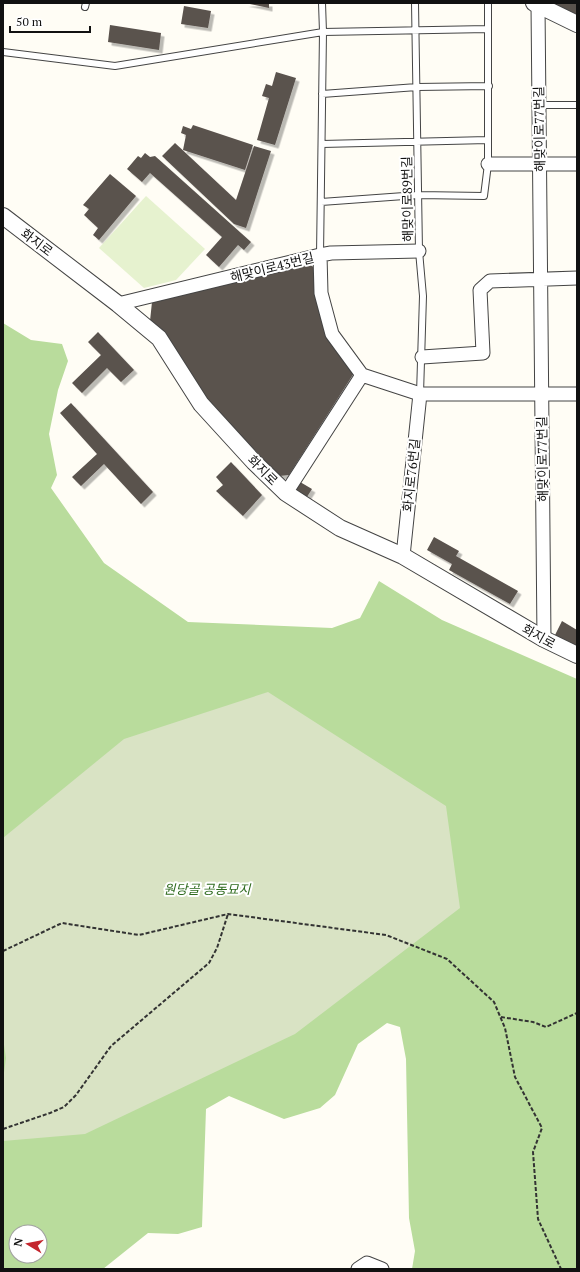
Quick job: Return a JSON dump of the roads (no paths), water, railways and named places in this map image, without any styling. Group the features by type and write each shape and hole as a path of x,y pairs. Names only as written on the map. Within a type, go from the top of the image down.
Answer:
{"street":[{"path":"536,4 577,24"},
{"name":"해맞이로77번길","path":"536,4 540,164 544,640"},
{"path":"488,164 577,164"},
{"name":"화지로","path":"3,216 118,304 159,338 201,404 254,462 286,493 340,528 403,556 544,640 577,655"},
{"path":"320,255 331,253 419,250"},
{"name":"해맞이로43번길","path":"118,304 320,255 321,293 332,334 362,374"},
{"path":"422,357 483,353 480,290 490,281 541,278 577,278"},
{"path":"286,493 362,374 420,394 577,394"},
{"name":"화지로76번길","path":"403,556 420,394"},
{"path":"358,1269 367,1263 382,1269"}],"lane":[{"path":"320,255 322,3"},
{"name":"해맞이로89번길","path":"415,3 419,250 423,296 420,394"},
{"path":"321,202 418,195 484,196 488,164 488,3"},
{"path":"3,52 115,66 322,32 488,29"},
{"path":"322,94 416,87 488,86"},
{"path":"539,104 577,105"},
{"path":"322,144 488,140"}],"park label":[{"name":"원당골 공동묘지","path":"207,889"}]}
